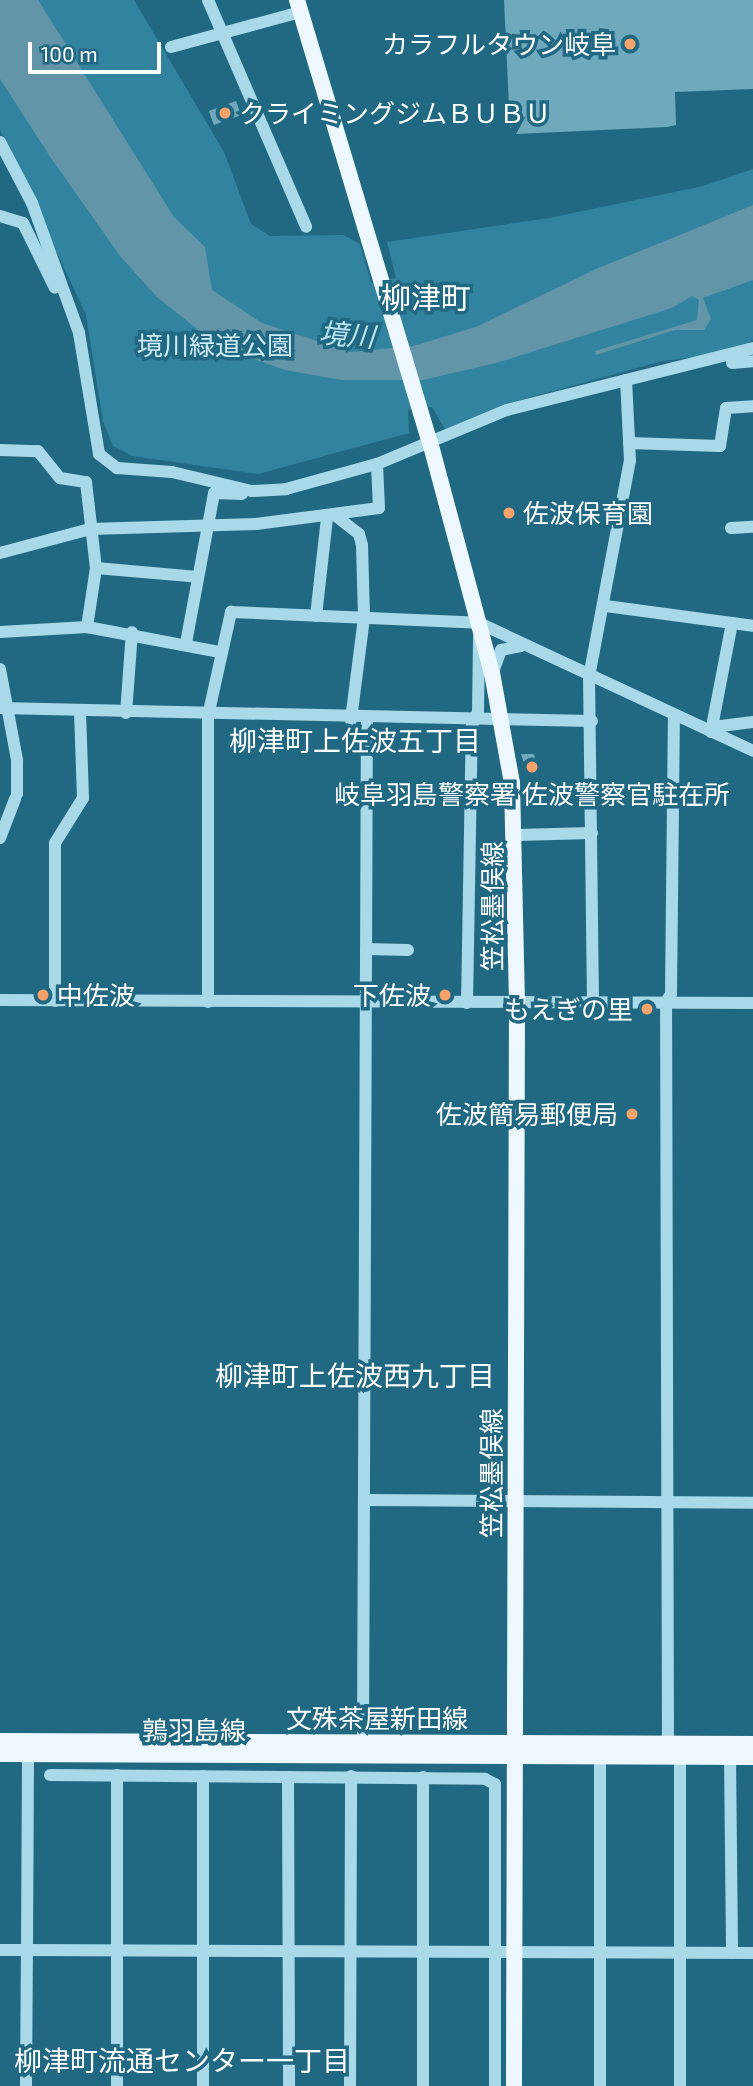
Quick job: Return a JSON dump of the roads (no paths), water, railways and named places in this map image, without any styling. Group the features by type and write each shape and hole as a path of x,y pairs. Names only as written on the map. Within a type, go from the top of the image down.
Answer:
{"main road":[{"name":"笠松墨俣線","path":"299,6 428,434 479,623 503,720 517,835 514,2086"},
{"name":"文殊茶屋新田線","path":"0,1741 28,1747 363,1743 514,1750 753,1744"},
{"name":"鶉羽島線","path":"0,1754 28,1747 514,1750"},
{"path":"514,1750 600,1756 753,1756"}],"street":[{"path":"208,0 306,227"},
{"path":"171,47 299,6"},
{"path":"0,142 32,203 63,295 79,333 99,454 106,463 252,492"},
{"path":"0,216 23,223 42,268 63,295"},
{"path":"186,643 215,493 286,489 377,464 428,434 508,410 753,348"},
{"path":"719,358 730,363 753,361"},
{"path":"593,1002 592,721 589,677 607,606 629,443 625,380"},
{"path":"629,443 720,446 726,408 753,406"},
{"path":"0,450 38,451 60,478 86,482 96,568 88,627"},
{"path":"0,553 90,528 207,526 332,517 379,508 377,464"},
{"path":"316,616 332,517"},
{"path":"332,517 359,534 362,545 364,618 351,720"},
{"path":"731,528 753,527"},
{"path":"96,568 198,577"},
{"path":"607,606 753,626"},
{"path":"208,1002 208,716 219,652 232,612 479,623 521,646 674,716 712,729 753,751"},
{"path":"467,1003 479,623"},
{"path":"712,729 732,623"},
{"path":"0,632 88,627 132,632 219,652"},
{"path":"126,713 132,632"},
{"path":"492,673 501,650 521,646"},
{"path":"0,669 3,708 17,760 16,797 0,838"},
{"path":"3,708 351,720 592,721"},
{"path":"55,1001 55,843 83,798 80,711"},
{"path":"668,1745 666,1002 674,716"},
{"path":"363,1743 367,720"},
{"path":"712,729 753,722"},
{"path":"517,835 592,833"},
{"path":"366,949 408,950"},
{"path":"0,1000 753,1003"},
{"path":"365,1500 753,1503"},
{"path":"26,2086 28,1747"},
{"path":"600,1756 600,2086"},
{"path":"730,1756 732,1953"},
{"path":"680,1761 680,2086"},
{"path":"50,1774 423,1777 485,1779 495,1784 495,2086"},
{"path":"117,1775 117,2086"},
{"path":"203,2086 204,1776"},
{"path":"350,2086 351,1776"},
{"path":"288,1777 289,2086"},
{"path":"423,1777 423,2086"},
{"path":"0,1950 753,1953"}],"place":[{"name":"カラフルタウン岐阜","path":"630,44"},
{"name":"クライミングジムＢＵＢＵ","path":"225,113"},
{"name":"佐波保育園","path":"509,513"},
{"name":"岐阜羽島警察署 佐波警察官駐在所","path":"532,767"},
{"name":"中佐波","path":"43,995"},
{"name":"下佐波","path":"445,995"},
{"name":"もえぎの里","path":"647,1009"},
{"name":"佐波簡易郵便局","path":"632,1114"}],"district":[{"name":"柳津町","path":"426,297"},
{"name":"柳津町上佐波五丁目","path":"355,740"},
{"name":"柳津町上佐波西九丁目","path":"355,1375"},
{"name":"柳津町流通センター一丁目","path":"182,2060"}],"water label":[{"name":"境川","path":"347,334"}],"park label":[{"name":"境川緑道公園","path":"215,345"}]}
